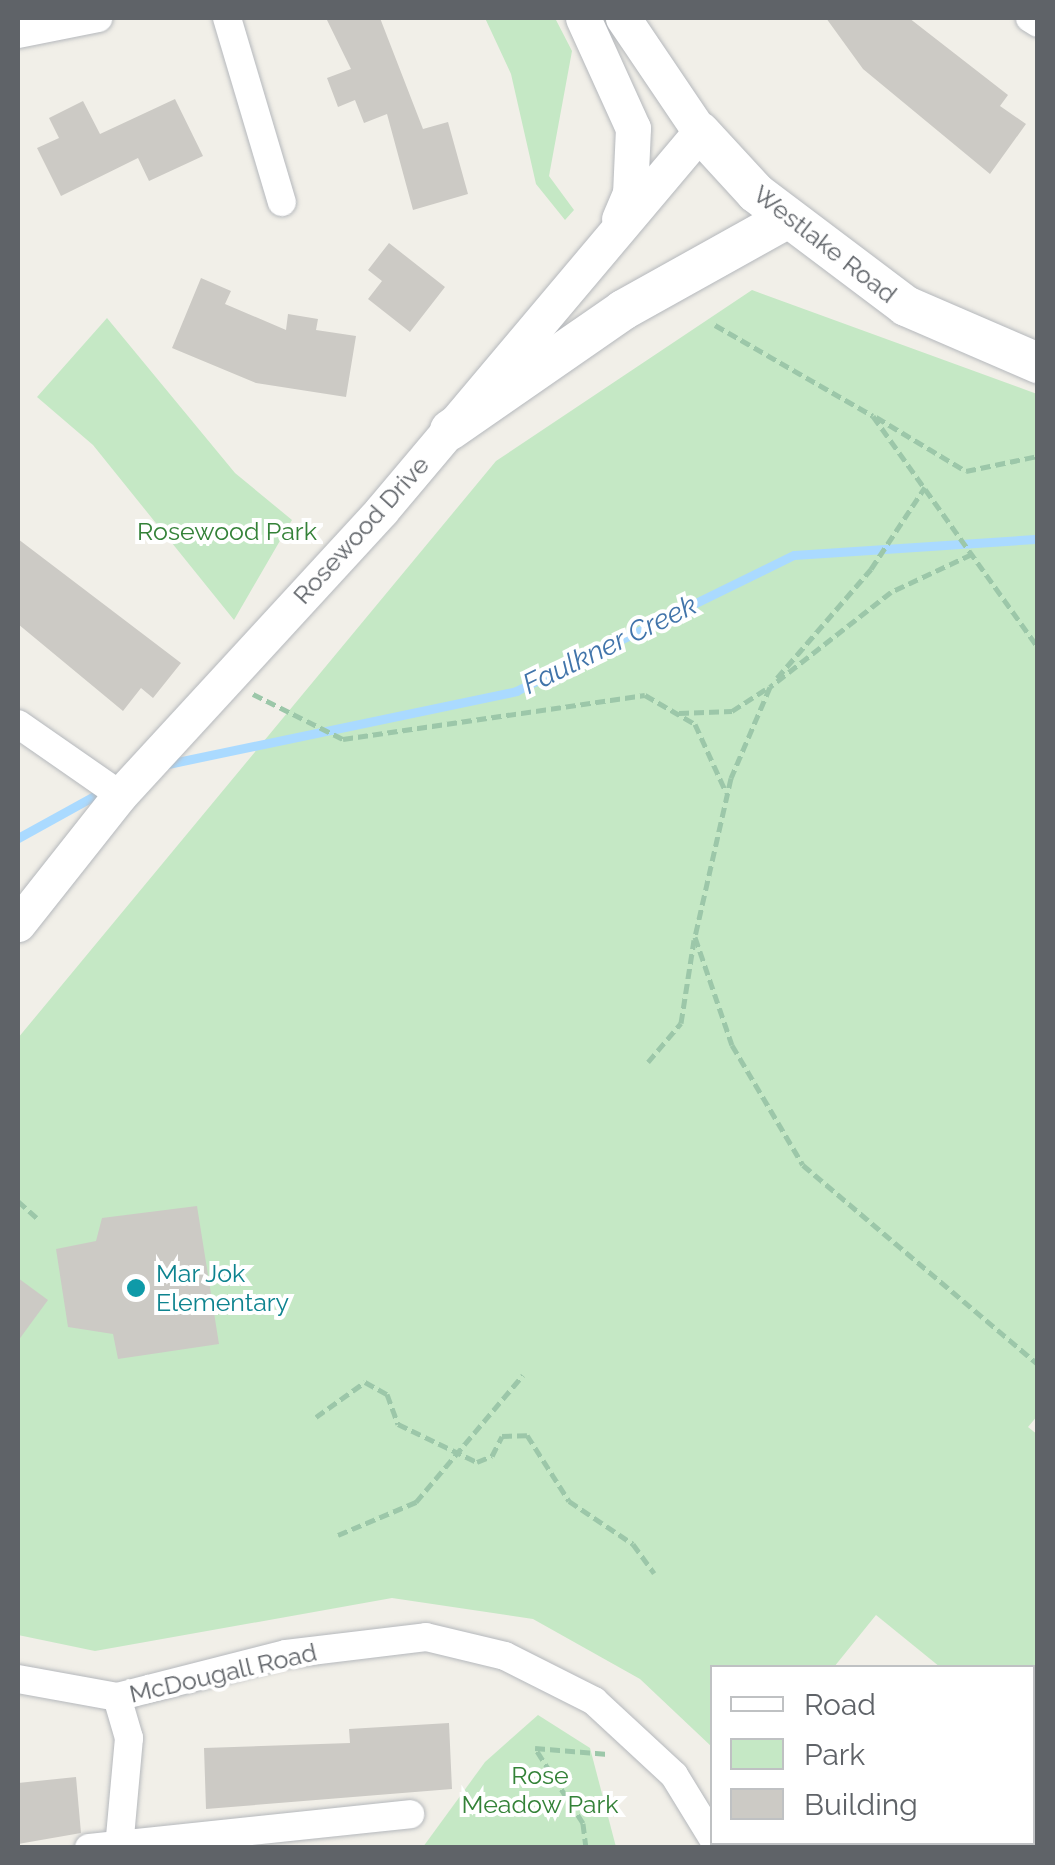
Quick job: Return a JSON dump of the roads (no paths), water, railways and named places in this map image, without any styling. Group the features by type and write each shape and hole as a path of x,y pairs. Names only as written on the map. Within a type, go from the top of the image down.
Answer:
{"main road":[{"name":"Westlake Road","path":"700,132 788,218 906,306 1038,363"},
{"path":"450,430 623,310 788,218"}],"street":[{"path":"18,34 98,18"},
{"path":"228,18 282,202"},
{"path":"583,18 633,128 630,193 610,239"},
{"name":"Westlake Road","path":"623,18 700,132"},
{"path":"1030,18 1038,23"},
{"name":"Rosewood Drive","path":"18,924 120,795 450,430 700,132"},
{"path":"18,724 120,795"},
{"name":"McDougall Road","path":"18,1679 117,1697 286,1654 426,1637 505,1656 594,1701 674,1776 710,1834"},
{"path":"117,1697 128,1738 119,1844"},
{"path":"89,1848 278,1838 410,1814"}],"waterway":[{"name":"Faulkner Creek","path":"163,765 516,691 794,555 1038,539"},
{"name":"Faulkner Creek","path":"18,838 103,791"}],"place":[{"name":"Mar Jok Elementary","path":"136,1288"}],"park label":[{"name":"Rosewood Park","path":"227,531"},
{"name":"Rose Meadow Park","path":"540,1790"}]}
